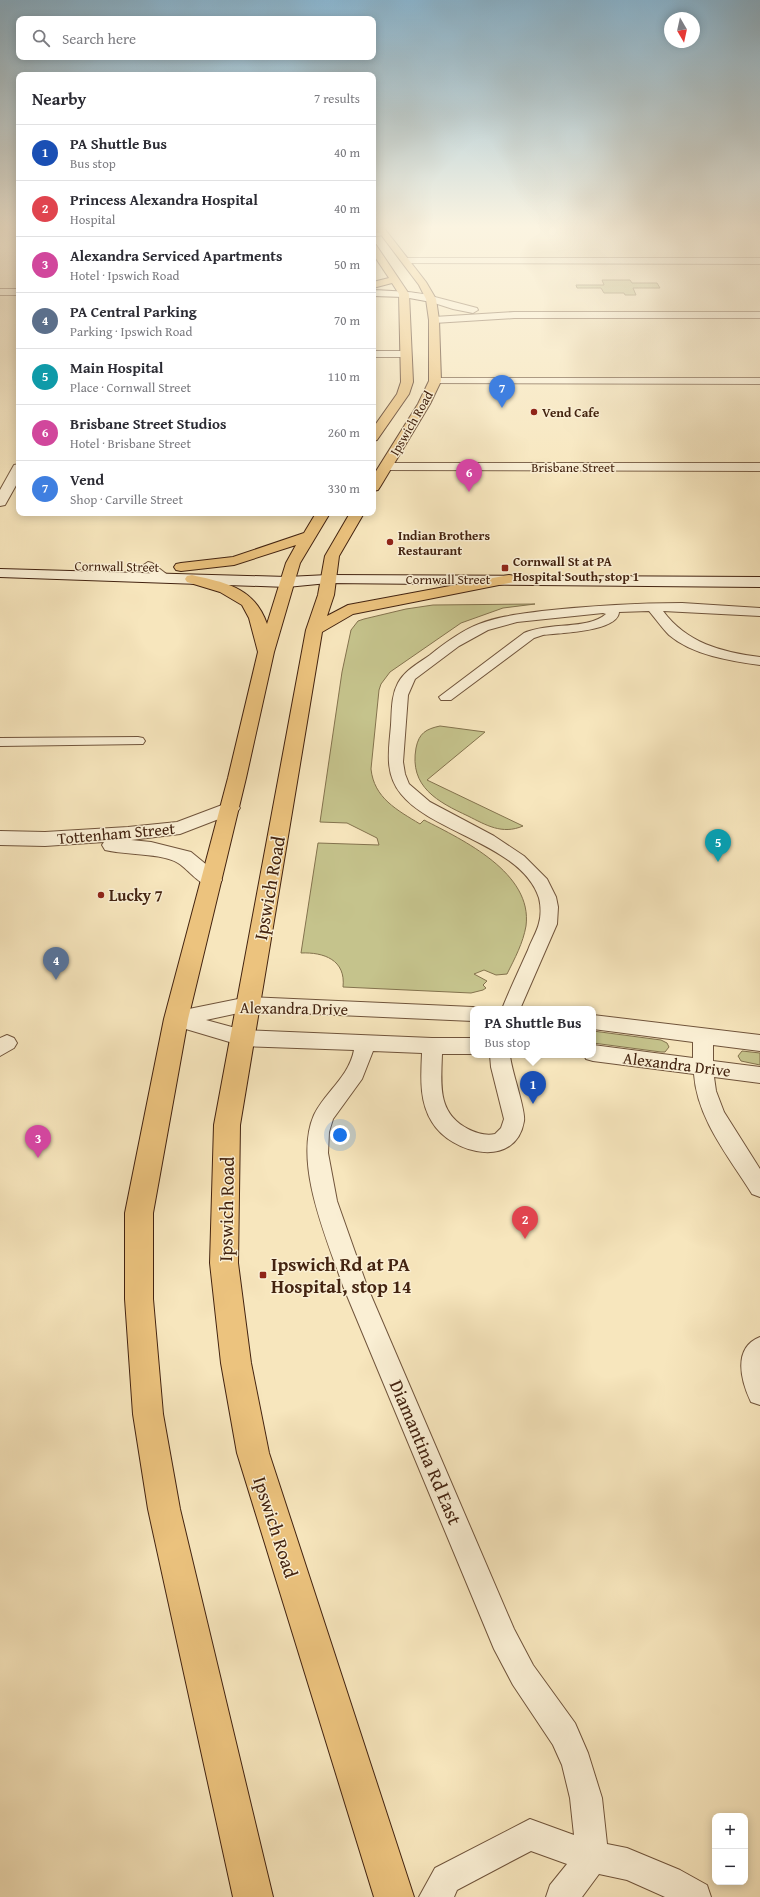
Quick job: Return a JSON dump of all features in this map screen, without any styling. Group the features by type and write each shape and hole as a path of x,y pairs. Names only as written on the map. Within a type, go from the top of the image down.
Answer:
{"highway":[{"name":"Ipswich Road","path":"376,432 406,388 405,317"},
{"name":"Ipswich Road","path":"376,482 424,404 435,381 434,317"},
{"path":"254,1897 164,1509 148,1414 139,1299 139,1213 176,1019 230,808 266,652 289,576 308,536 321,516"},
{"name":"Ipswich Road","path":"355,516 332,556 326,595 314,630 227,1125 224,1255 236,1363 253,1453 394,1897"},
{"path":"181,567 234,561 268,551 308,536"},
{"path":"192,579 226,589 252,607 266,652"},
{"path":"314,630 348,610 509,579"}],"street":[{"path":"434,320 490,317"},
{"path":"376,354 406,354"},
{"path":"435,381 760,381"},
{"name":"Brisbane Street","path":"386,467 760,467"},
{"path":"0,502 16,473"},
{"name":"Cornwall Street","path":"0,564 181,567 328,579 509,579 760,582"},
{"name":"Cornwall Street","path":"0,574 164,579 289,576"},
{"name":"Tottenham Street","path":"45,839 128,834 180,828 230,808"},
{"name":"Tottenham Street","path":"0,838 45,839 151,849 184,857 212,880"}],"lane":[{"path":"148,566 164,579"},
{"path":"653,607 681,637 733,656 760,661"},
{"path":"511,1006 548,924 550,911 547,897 537,879 515,857 499,845 420,803 404,788 399,779 396,762 402,689 410,676 461,640 485,627 526,617 613,608 653,607 704,608 760,612"},
{"path":"446,697 527,636 546,630 602,623 612,618 614,614 613,608"},
{"path":"0,742 138,741"},
{"name":"Alexandra Drive","path":"176,1019 248,1004 470,1014"},
{"name":"Alexandra Drive","path":"176,1019 243,1038 432,1046 470,1046"},
{"name":"Alexandra Drive","path":"596,1022 760,1043"},
{"path":"703,1036 704,1067 707,1092 712,1107 719,1121 760,1187"},
{"name":"Diamantina Rd East","path":"365,1043 362,1062 358,1070 323,1118 318,1140 318,1162 334,1227 355,1286 504,1639 523,1675 564,1734 577,1764 586,1798 592,1857"},
{"path":"432,1046 431,1093 440,1117 446,1125 476,1143 487,1144 498,1142 506,1137 512,1130 514,1119 501,1067 500,1058"},
{"name":"Alexandra Drive","path":"596,1053 760,1075"},
{"path":"760,1349 754,1357 752,1375 760,1393"},
{"path":"436,1897 446,1879 530,1835 592,1857 628,1864 669,1882 695,1897"},
{"path":"562,1897 592,1857"}],"shaded area":[{"path":"535,604 503,608 461,623 390,672 381,684 379,690 371,769 377,788 395,808 420,824 424,820 475,848 507,874 518,890 525,907 526,926 521,944 507,974 496,975 484,970 474,974 487,981 483,985 486,988 471,993 343,987 341,970 337,964 325,956 301,953 318,843 379,845 377,838 347,823 320,822 342,672 351,630 358,621 364,619 406,609 433,605"},
{"path":"440,726 485,732 427,780 523,826 508,830 494,828 446,805 437,799 421,783 415,762 417,743 424,732"},
{"path":"596,1031 661,1040 667,1043 669,1047 665,1052 596,1043"},
{"path":"742,1051 760,1053 760,1065 741,1061 738,1056"}],"place":[{"name":"Vend","path":"502,408"},
{"name":"Vend Cafe","path":"534,412"},
{"name":"Brisbane Street Studios","path":"469,492"},
{"name":"Indian Brothers Restaurant","path":"390,542"},
{"name":"Cornwall St at PA Hospital South, stop 1","path":"505,568"},
{"name":"Main Hospital","path":"718,862"},
{"name":"Lucky 7","path":"101,895"},
{"name":"PA Central Parking","path":"56,980"},
{"name":"PA Shuttle Bus","path":"533,1104"},
{"name":"Alexandra Serviced Apartments","path":"38,1158"},
{"name":"Princess Alexandra Hospital","path":"525,1239"},
{"name":"Ipswich Rd at PA Hospital, stop 14","path":"263,1275"}]}
